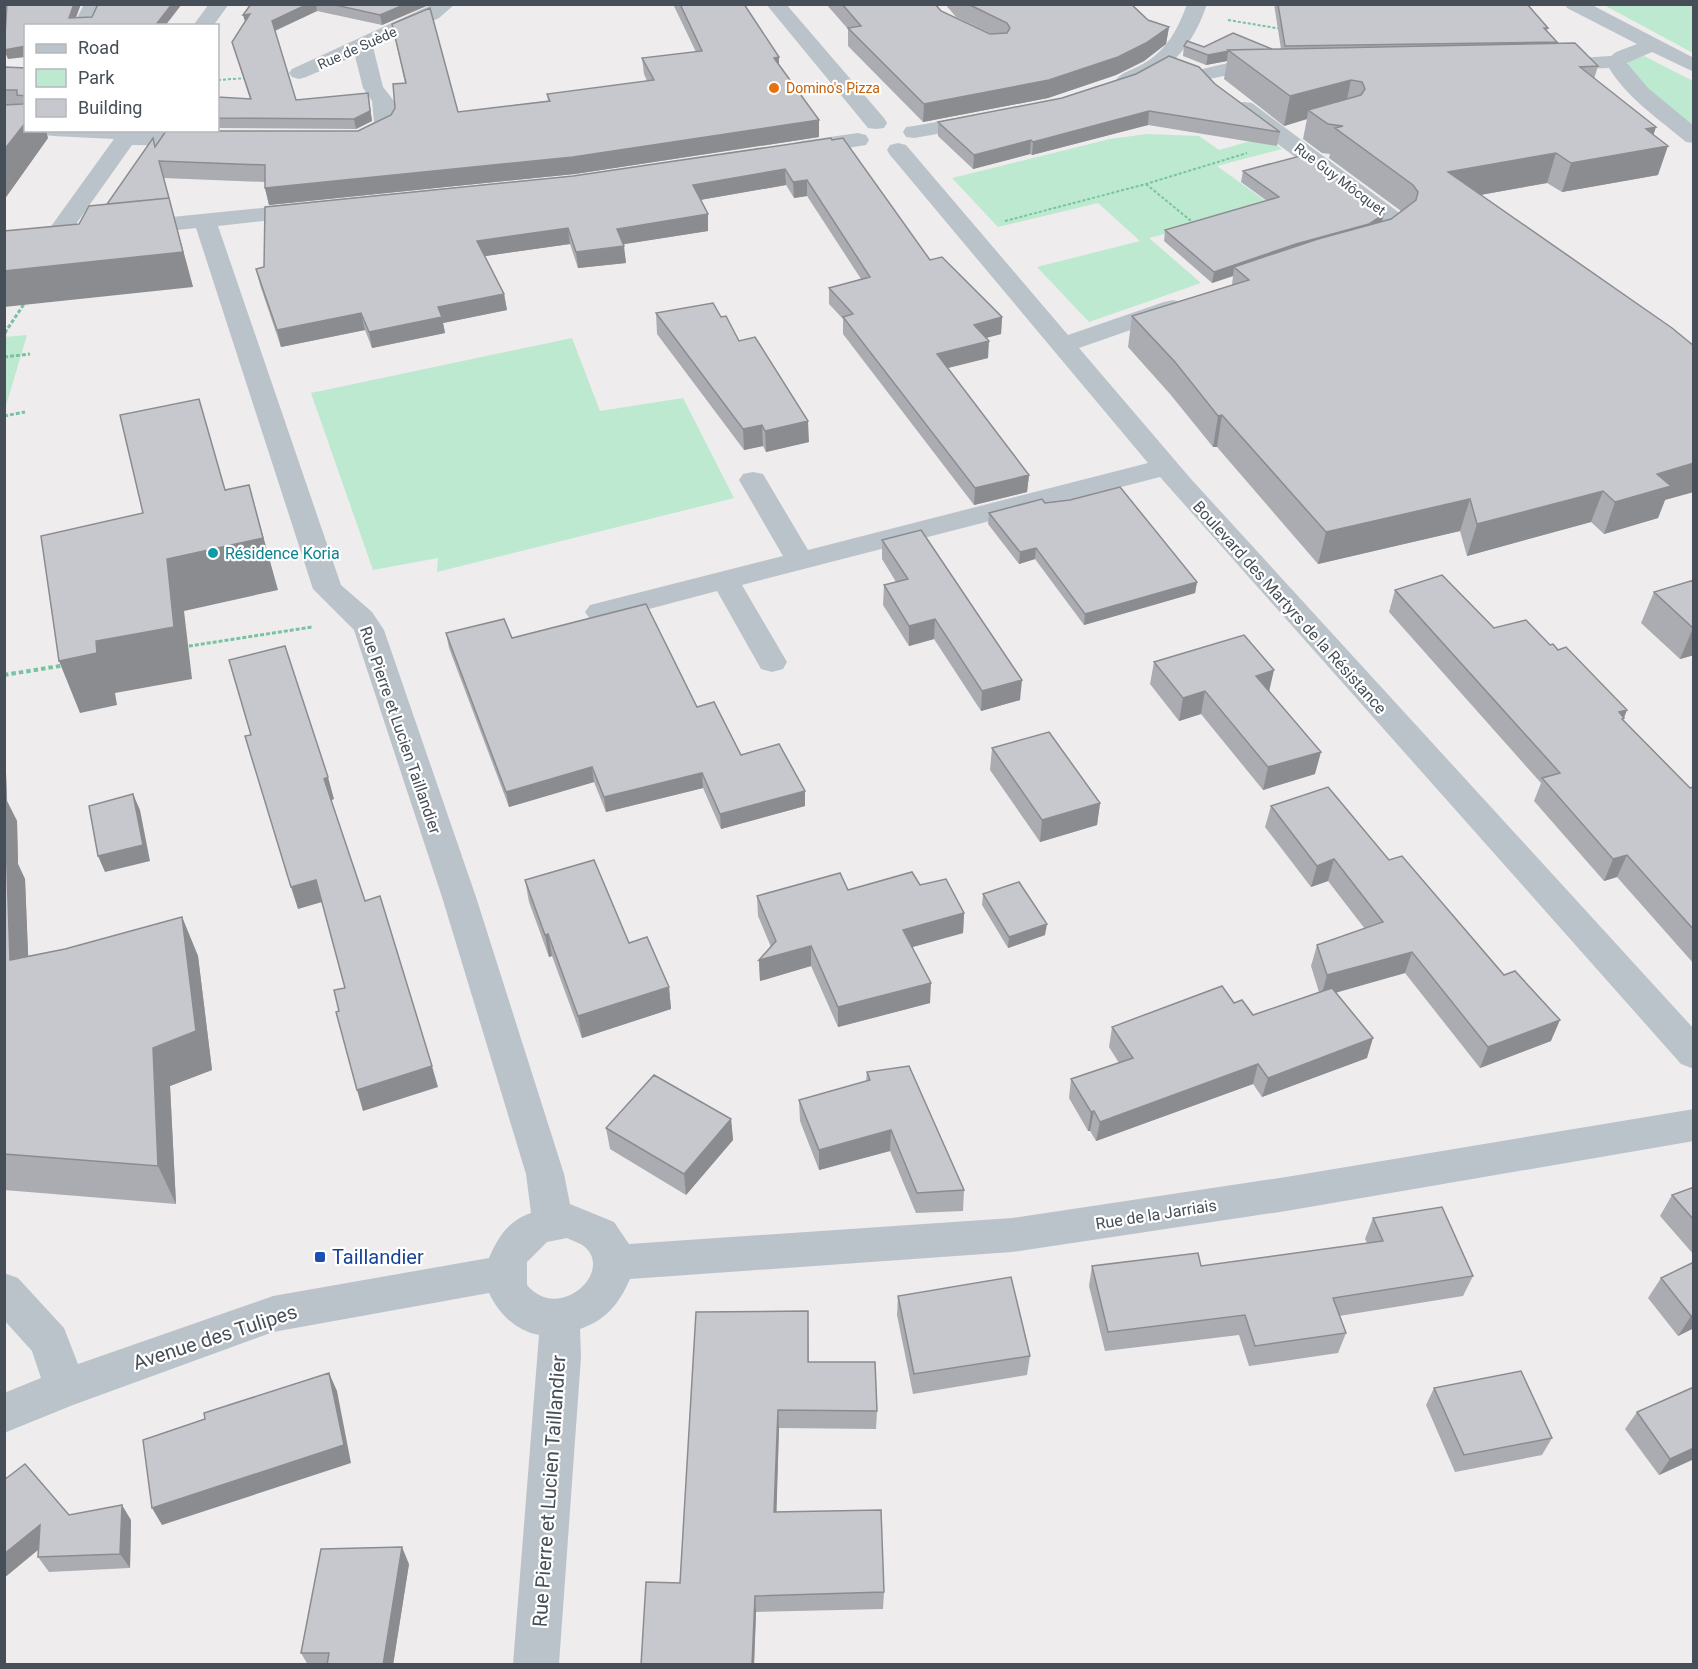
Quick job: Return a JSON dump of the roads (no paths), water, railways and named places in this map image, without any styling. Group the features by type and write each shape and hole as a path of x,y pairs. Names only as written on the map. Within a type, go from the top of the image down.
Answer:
{"street":[{"path":"84,24 94,4"},
{"path":"205,23 220,4"},
{"name":"Rue de Suède","path":"299,73 432,14 446,4"},
{"path":"775,4 876,123"},
{"path":"1574,4 1694,66"},
{"path":"1111,86 1146,72 1176,50 1195,10"},
{"path":"1533,64 1616,62 1634,51 1654,45"},
{"path":"325,139 361,138 385,125 383,101 373,88 363,46"},
{"name":"Rue Guy Môcquet","path":"1164,59 1205,74 1226,94 1292,135 1397,222 1396,228 1376,243 1345,251"},
{"path":"1616,62 1621,73 1632,84 1694,137"},
{"path":"1205,74 1228,69 1287,69"},
{"path":"906,141 894,123 876,123 862,128 857,136 861,144 878,150 996,116"},
{"path":"81,132 231,139"},
{"path":"123,135 46,237 332,208"},
{"path":"779,151 858,140"},
{"name":"Boulevard des Martyrs de la Résistance","path":"906,141 967,231 1166,467 1694,1054"},
{"name":"Rue Pierre et Lucien Taillandier","path":"205,221 328,589 362,619 369,630 459,897 545,1174 551,1223"},
{"path":"1064,345 1196,299"},
{"path":"600,612 1166,467"},
{"path":"753,480 800,561"},
{"path":"725,580 772,662"},
{"name":"Rue de la Jarriais","path":"614,1263 1012,1235 1286,1194 1694,1125"},
{"path":"569,1221 586,1225 600,1234 610,1247 614,1263 612,1278 605,1292 593,1305 578,1313 560,1318 543,1317 527,1311 515,1301 507,1288 504,1273 509,1256 519,1241 533,1230 551,1223 569,1221"},
{"name":"Avenue des Tulipes","path":"4,1413 64,1388 273,1314 504,1273"},
{"path":"4,1291 48,1341 64,1388"},
{"name":"Rue Pierre et Lucien Taillandier","path":"536,1665 560,1357 560,1318"}],"place":[{"name":"Domino's Pizza","path":"774,88"},
{"name":"Résidence Koria","path":"213,553"},
{"name":"Taillandier","path":"320,1257"}]}
